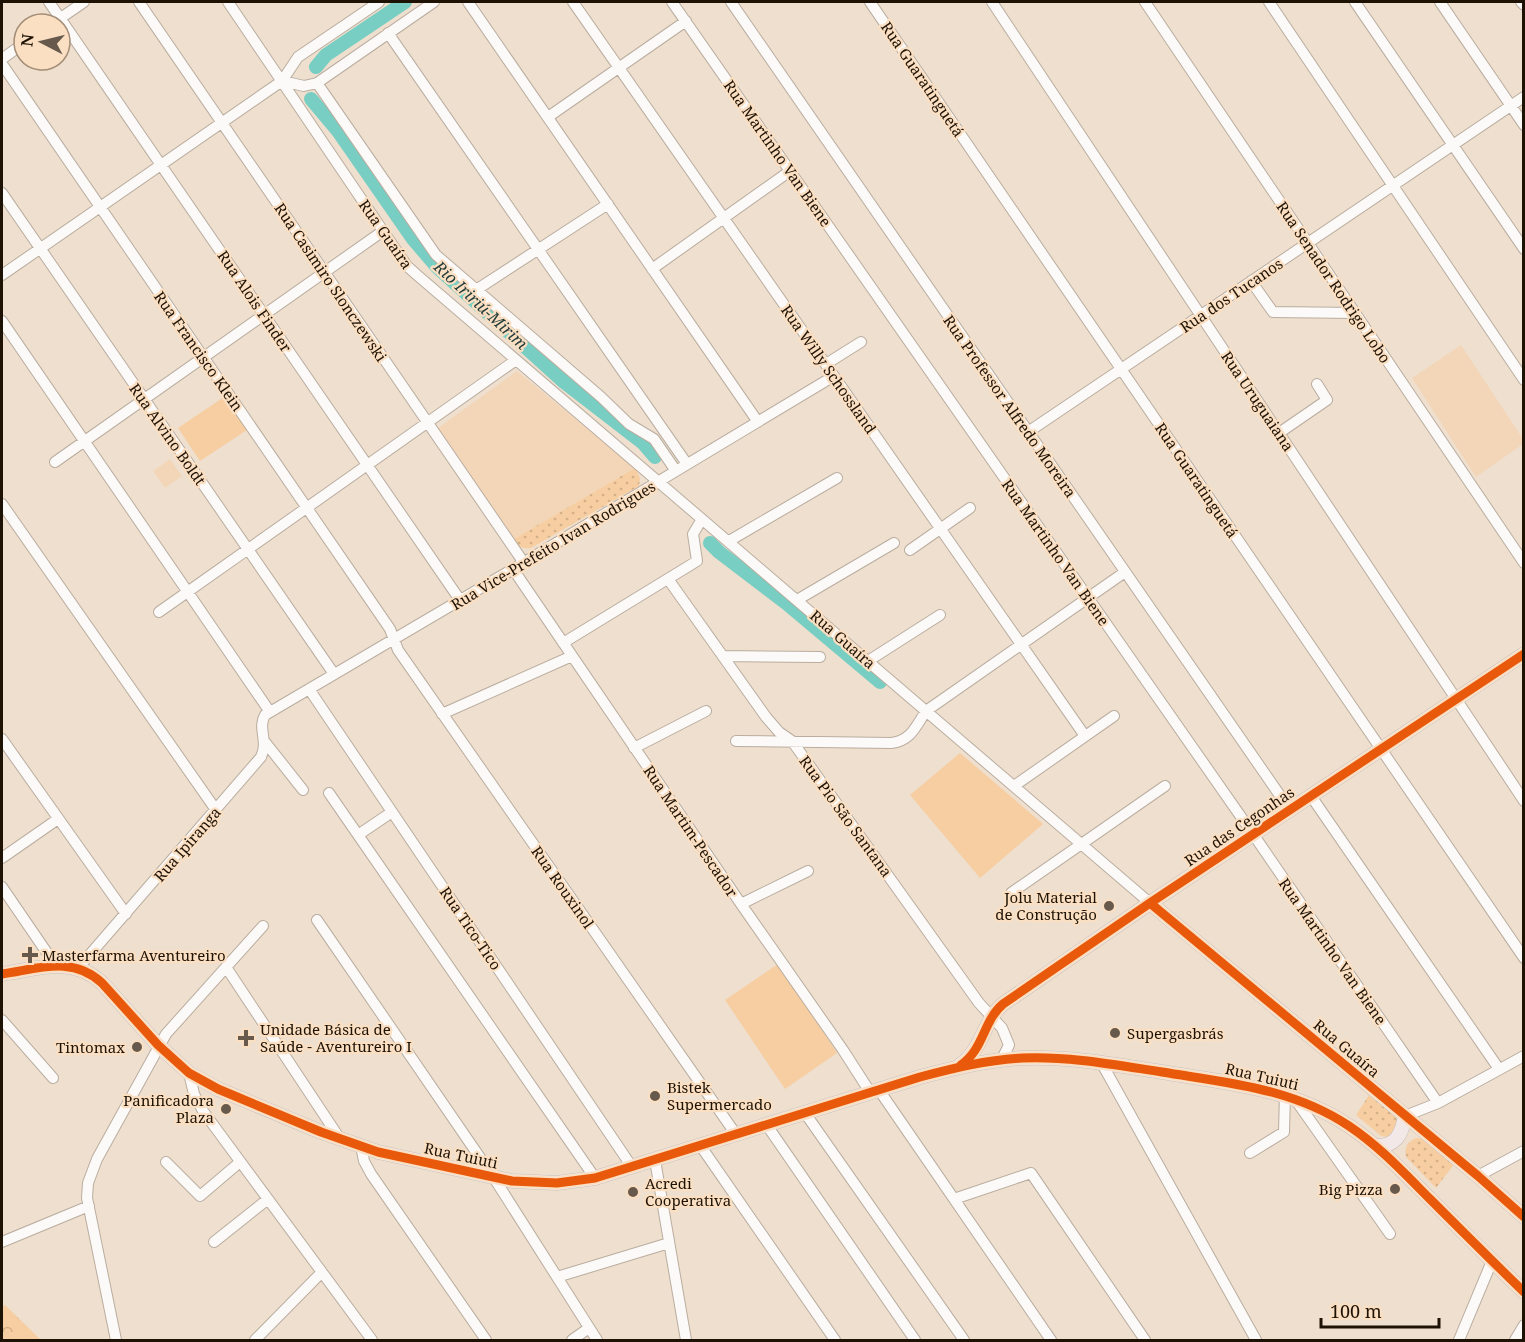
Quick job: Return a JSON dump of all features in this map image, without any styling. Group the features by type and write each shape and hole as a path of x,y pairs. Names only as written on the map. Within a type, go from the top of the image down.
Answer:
{"main road":[{"name":"Rua das Cegonhas","path":"984,1035 992,1016 1004,1004 1150,903 1524,654"},
{"name":"Rua Guaíra","path":"1150,903 1478,1176 1524,1217"},
{"name":"Rua Tuiuti","path":"2,974 56,966 79,968 95,976 158,1045 189,1074 218,1089 340,1140 416,1161 494,1178 543,1184 596,1178 735,1133 958,1066 1002,1059 1048,1058 1101,1062 1225,1082 1290,1096 1337,1119 1375,1146 1398,1166 1524,1292"},
{"name":"Rua Tuiuti","path":"958,1066 972,1056 984,1035"},
{"path":"984,1035 989,1051 1002,1059"},
{"path":"1375,1146 1387,1146 1397,1139 1403,1129 1405,1116"},
{"path":"1398,1166 1400,1146 1421,1129"}],"street":[{"path":"69,12 84,2"},
{"name":"Rua Casimiro Slonczewski","path":"139,2 524,563"},
{"name":"Rua Guaíra","path":"230,2 407,266 1150,903"},
{"path":"2,275 282,81 298,57 362,6 379,2"},
{"path":"282,81 304,86 317,83 434,2"},
{"path":"468,2 758,422"},
{"name":"Rua Willy Schossland","path":"573,2 1085,736"},
{"name":"Rua Martinho Van Biene","path":"672,2 1438,1103"},
{"name":"Rua Professor Alfredo Moreira","path":"731,2 1290,810"},
{"name":"Rua Guaratinguetá","path":"870,2 1524,958"},
{"name":"Rua Uruguaiana","path":"992,2 1524,801"},
{"name":"Rua Senador Rodrigo Lobo","path":"1145,2 1524,563"},
{"path":"1269,2 1524,380"},
{"path":"1355,2 1524,249"},
{"path":"1440,2 1524,125"},
{"path":"1521,2 1524,5"},
{"path":"548,117 686,21"},
{"path":"388,33 687,464"},
{"name":"Rua Alois Finder","path":"72,43 161,165 460,600"},
{"name":"Rua Francisco Klein","path":"2,64 395,639"},
{"path":"317,83 436,255 601,397 629,424 654,439 676,471"},
{"name":"Rua dos Tucanos","path":"1028,432 1524,97"},
{"path":"652,268 790,171"},
{"name":"Rua Alvino Boldt","path":"2,193 334,674"},
{"path":"476,290 608,204"},
{"path":"55,462 383,231"},
{"path":"1251,281 1273,312 1355,313"},
{"path":"2,321 270,712"},
{"path":"826,364 861,342"},
{"path":"159,612 516,360"},
{"name":"Rua Vice-Prefeito Ivan Rodrigues","path":"270,712 524,563 834,376"},
{"path":"1279,433 1327,400 1317,384"},
{"path":"729,541 837,478"},
{"path":"2,504 216,810"},
{"path":"910,550 970,508"},
{"path":"563,643 696,561 693,534 702,519"},
{"path":"797,600 894,543"},
{"name":"Rua Martim-Pescador","path":"513,569 741,904 843,1050 954,1199 1051,1341"},
{"path":"736,741 899,742 910,736 926,711 1125,572"},
{"name":"Rua Pio São Santana","path":"668,579 772,725 792,741 979,1003 997,1021 1008,1040 1008,1050 1002,1059"},
{"path":"868,661 940,615"},
{"name":"Rua Rouxinol","path":"395,639 398,650 442,714 735,1133"},
{"path":"442,714 572,656"},
{"path":"723,656 820,657"},
{"name":"Rua Tico-Tico","path":"309,689 632,1167"},
{"path":"634,748 706,711"},
{"name":"Rua Ipiranga","path":"79,968 261,757 265,742 262,719 270,712"},
{"path":"1014,786 1114,716"},
{"path":"2,739 126,914"},
{"path":"265,742 303,790"},
{"path":"1011,893 1165,786"},
{"path":"329,793 596,1178"},
{"path":"1311,796 1499,1069"},
{"path":"358,835 392,812"},
{"path":"2,858 58,819"},
{"path":"741,904 808,871"},
{"path":"2,887 56,966"},
{"path":"317,920 494,1178 597,1341"},
{"path":"116,1341 89,1206 88,1184 97,1159 158,1045 263,926"},
{"path":"226,967 340,1140"},
{"path":"2,1020 53,1078"},
{"path":"1405,1116 1438,1103 1524,1056"},
{"path":"1101,1062 1256,1341"},
{"path":"189,1074 198,1104 372,1341"},
{"path":"1250,1153 1284,1132 1290,1096"},
{"path":"1290,1096 1390,1234"},
{"path":"1421,1129 1427,1113 1438,1103"},
{"path":"805,1113 964,1341"},
{"path":"766,1124 915,1341"},
{"path":"700,1145 835,1341"},
{"path":"361,1146 370,1174 486,1341"},
{"path":"1478,1176 1524,1151"},
{"path":"655,1160 686,1341"},
{"path":"166,1162 200,1196 240,1162"},
{"path":"954,1199 1031,1173 1145,1341"},
{"path":"214,1242 268,1199"},
{"path":"2,1242 89,1206"},
{"path":"556,1277 669,1243"},
{"path":"1459,1341 1492,1260"},
{"path":"255,1341 322,1272"},
{"path":"1515,1341 1524,1325"},
{"path":"572,1341 589,1328"}],"shaded area":[{"path":"1461,345 1523,439 1523,444 1476,477 1412,378"},
{"path":"517,371 635,468 514,539 438,428"},
{"path":"170,459 182,476 165,488 153,471"}],"green space":[{"path":"224,397 247,430 200,461 178,428"},
{"path":"635,468 640,478 639,486 531,548 521,547 515,542 514,539"},
{"path":"960,753 1043,824 980,878 910,795"},
{"path":"778,964 837,1053 785,1089 725,1000"},
{"path":"1369,1095 1397,1118 1399,1129 1388,1137 1381,1136 1356,1115"},
{"path":"1416,1138 1425,1139 1455,1163 1436,1188 1406,1157 1407,1146"},
{"path":"5,1305 41,1340 2,1340 2,1307"}],"waterway":[{"name":"Rio Iririú-Mirim","path":"316,67 326,55 405,2"},
{"name":"Rio Iririú-Mirim","path":"311,99 338,131 413,239 437,267 564,382 643,443 655,457"},
{"name":"Rio Iririú-Mirim","path":"710,543 880,682"}],"cycle path":[{"path":"961,1065 974,1051 991,1018 1003,1004 1150,903 1524,654"},
{"path":"1150,903 1478,1176 1524,1217"},
{"path":"2,974 54,966 79,969 91,974 102,983 158,1045 189,1073 218,1089 321,1132 378,1152 512,1181 557,1183 595,1178 920,1077 996,1061 1022,1058 1075,1060 1259,1089 1305,1103 1327,1113 1360,1134 1401,1170 1524,1292"}],"place":[{"name":"Jolu Material de Construção","path":"1109,906"},
{"name":"Masterfarma Aventureiro","path":"30,955"},
{"name":"Supergasbrás","path":"1115,1033"},
{"name":"Unidade Básica de Saúde - Aventureiro I","path":"246,1038"},
{"name":"Tintomax","path":"137,1047"},
{"name":"Bistek Supermercado","path":"655,1096"},
{"name":"Panificadora Plaza","path":"226,1109"},
{"name":"Big Pizza","path":"1395,1189"},
{"name":"Acredi Cooperativa","path":"633,1192"}]}
